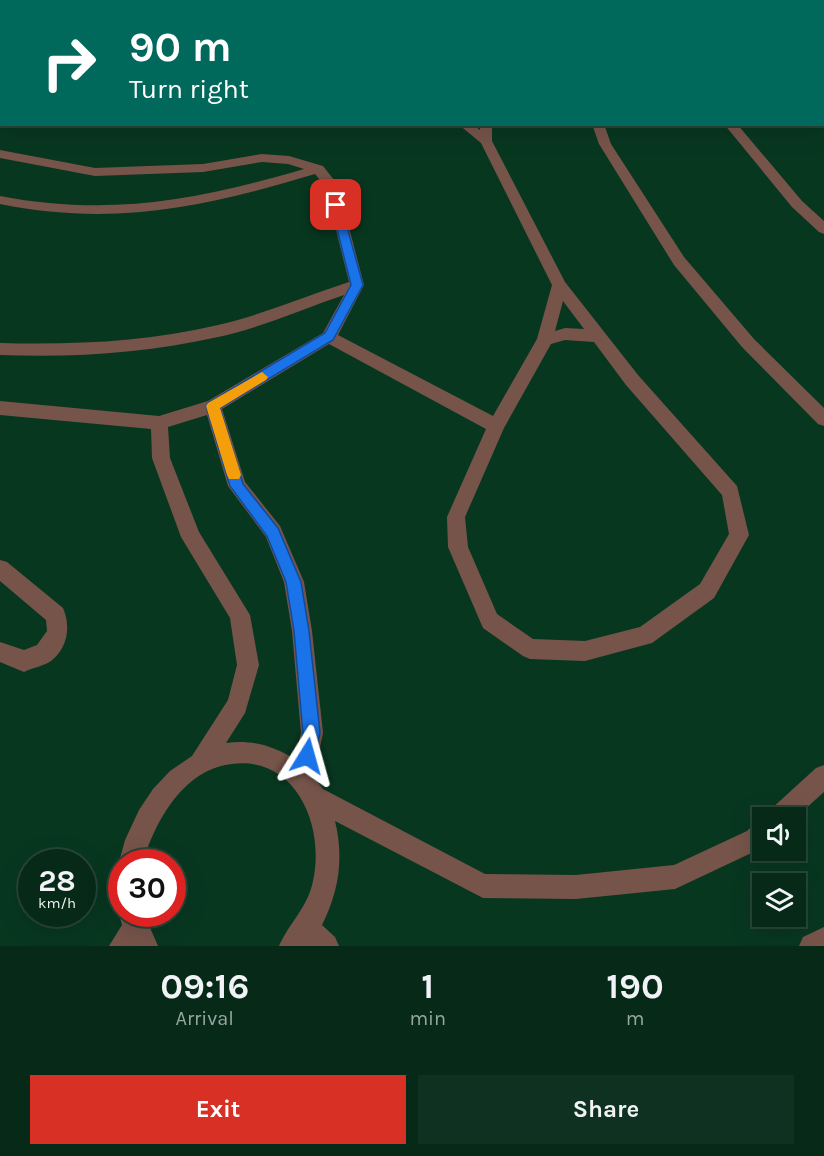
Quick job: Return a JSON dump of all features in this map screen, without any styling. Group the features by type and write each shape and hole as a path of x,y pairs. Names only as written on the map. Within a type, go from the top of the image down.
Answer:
{"street":[{"path":"467,126 486,141 559,285 632,380 731,492 739,535 707,591 645,636 585,651 530,649 490,621 458,547 456,518 496,426 545,340 559,285"},
{"path":"486,126 486,141"},
{"path":"599,126 605,144 679,261 748,343 824,419"},
{"path":"732,126 797,204 824,229"},
{"path":"0,154 95,172 203,168 237,177 318,169"},
{"path":"0,200 31,206 107,211 181,204 237,177 262,158 289,160 318,169 331,185 357,285 329,337 213,406 159,423 0,408"},
{"path":"0,349 56,351 138,345 220,332 357,285"},
{"path":"545,340 565,334 598,336"},
{"path":"329,337 496,426"},
{"path":"213,406 237,486 273,532 294,582 302,631 312,733 309,788 325,821 327,838 327,874 319,902 299,937 326,946"},
{"path":"159,423 161,458 191,537 240,615 248,665 237,705 199,765"},
{"path":"0,569 56,615 58,634 45,653 24,661 0,651"},
{"path":"133,849 145,820 160,797 178,778 199,765 221,756 243,753 265,756 285,765 309,788 483,886 576,886 675,877 752,840"},
{"path":"790,807 824,776"},
{"path":"812,946 824,940"}],"slow traffic":[{"path":"234,475 213,406 262,377"}],"route":[{"path":"307,756 312,733 302,631 294,582 273,532 237,486 213,406 329,337 357,285 336,205"}]}
